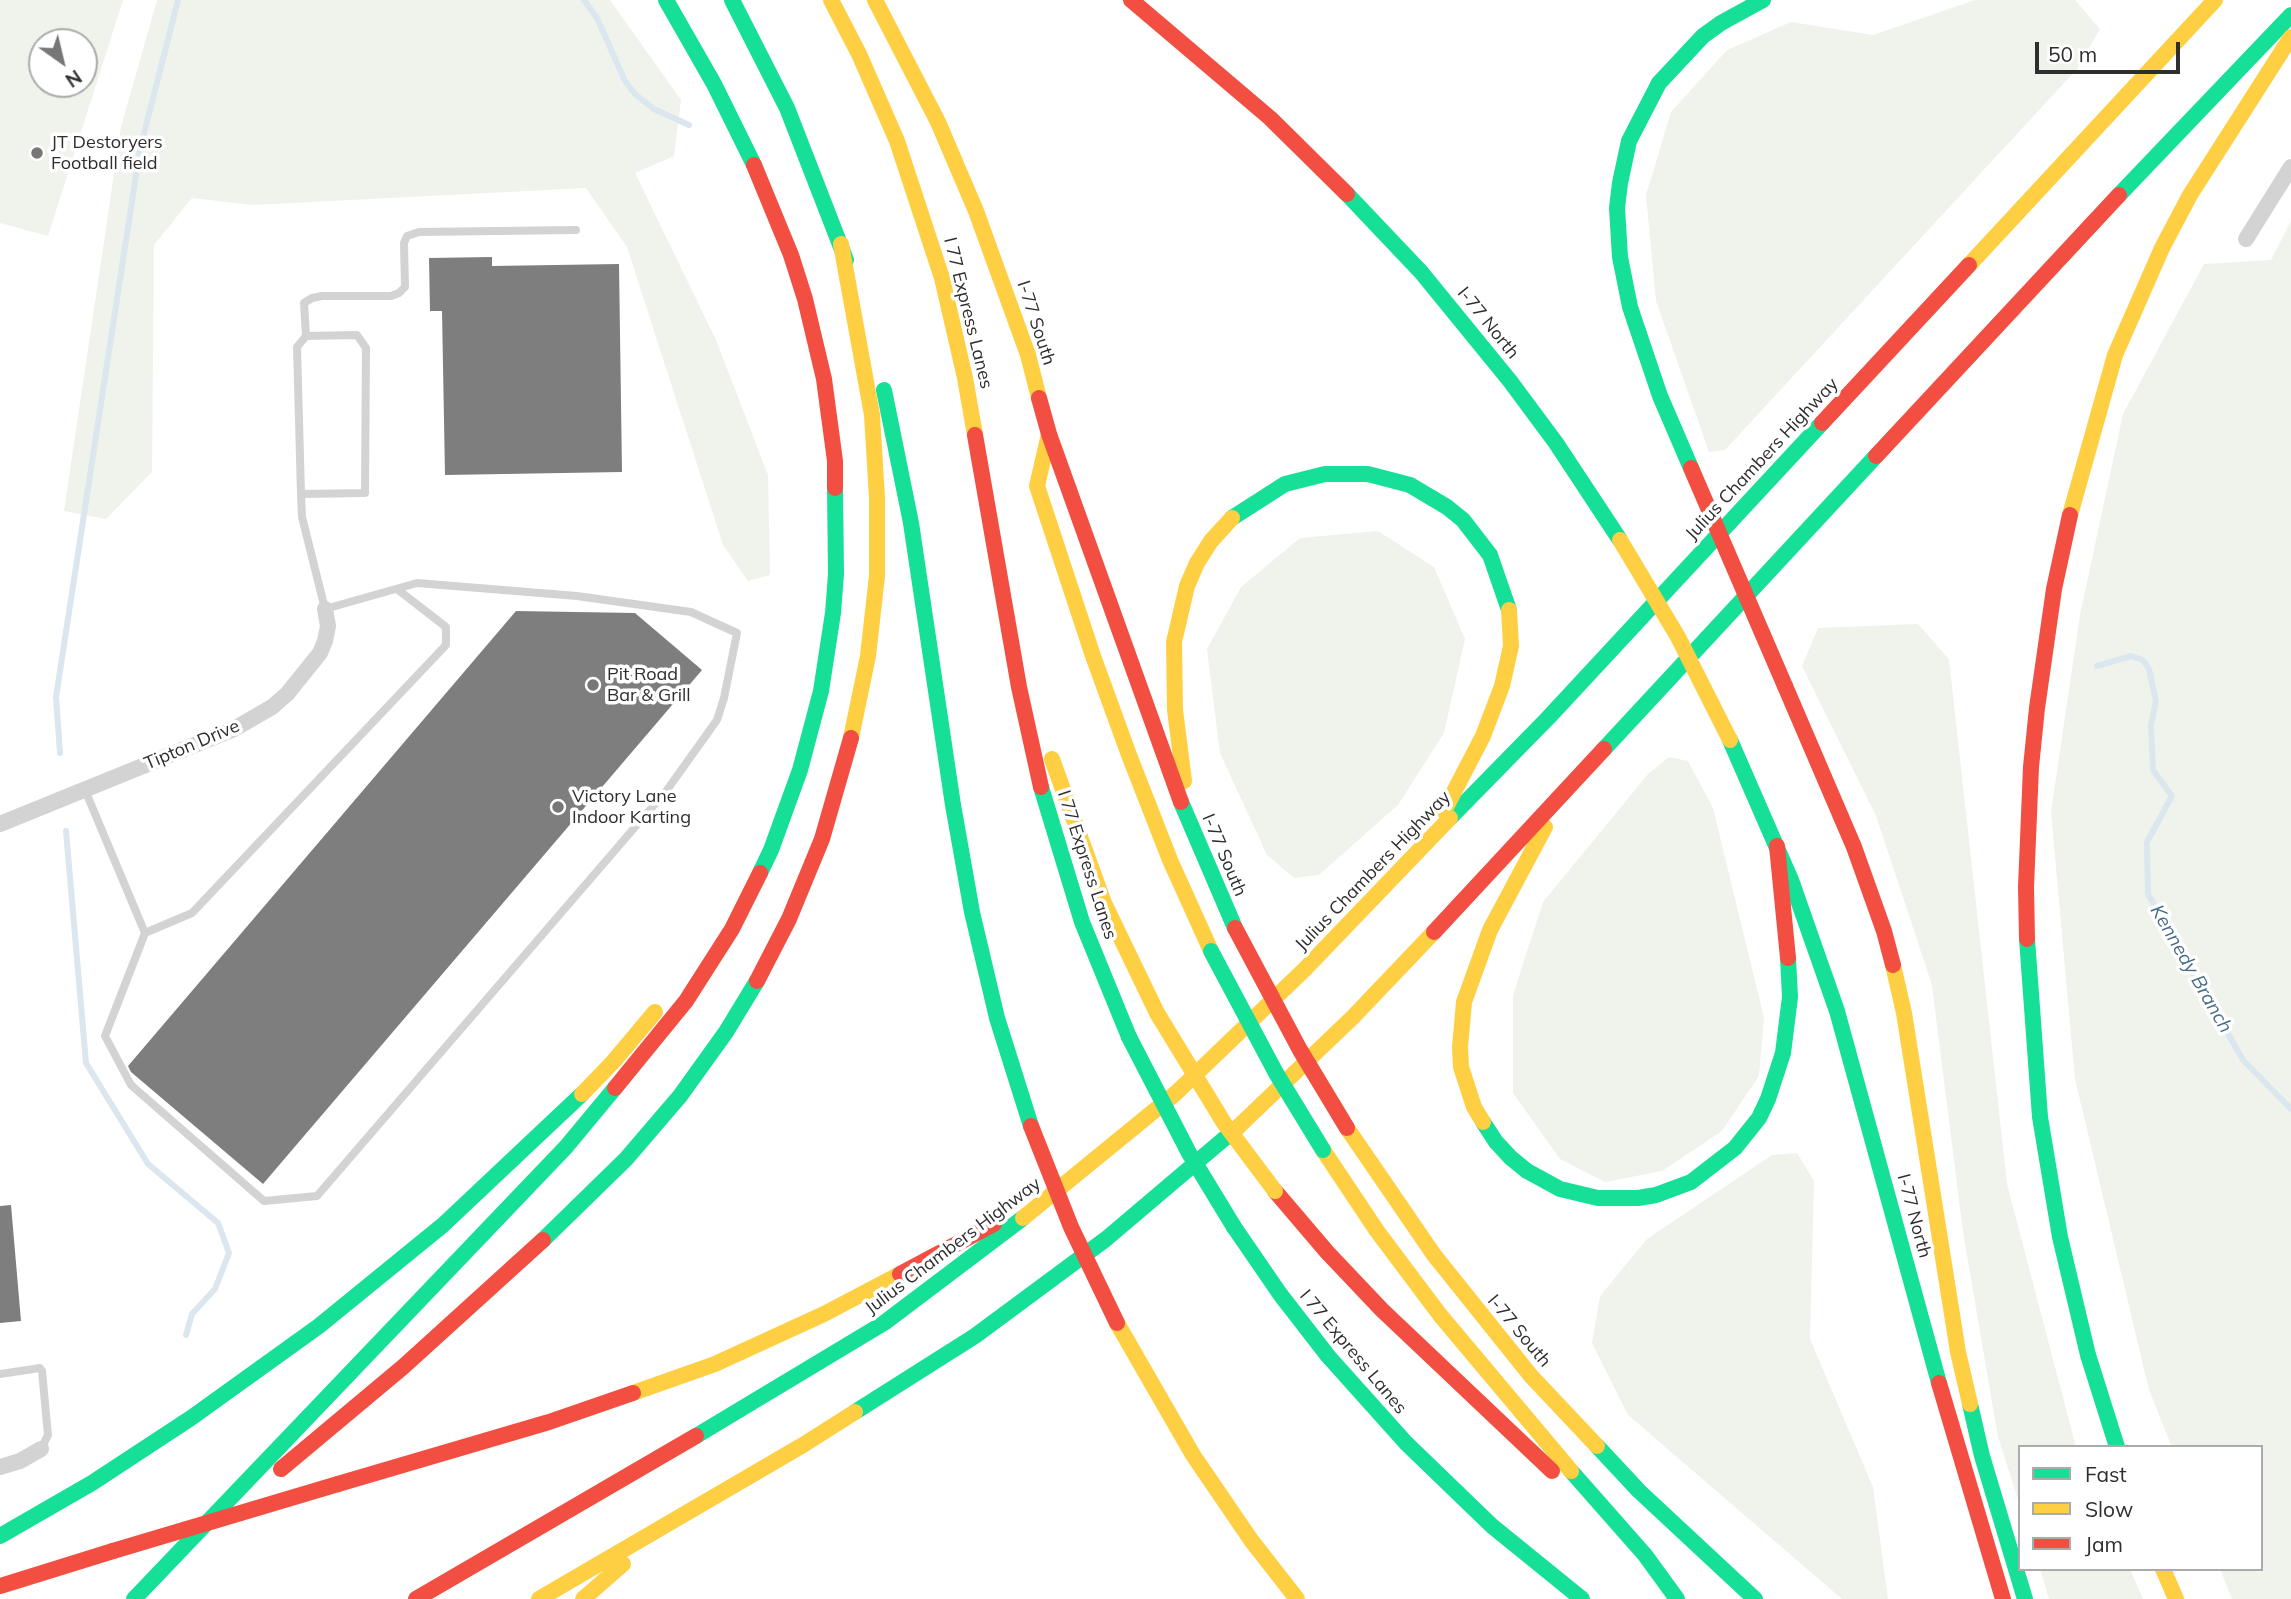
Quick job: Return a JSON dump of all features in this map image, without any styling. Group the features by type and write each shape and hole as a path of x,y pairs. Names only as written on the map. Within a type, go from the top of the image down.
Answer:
{"highway":[{"path":"134,1599 597,1111 657,1039 686,1001 732,929 790,800 821,691 831,625 836,574 835,461 831,421 805,299 790,255 737,129 666,0"},
{"path":"732,0 787,108 841,244 877,363 902,472 933,658 953,805 978,939 997,1018 1031,1126 1071,1227 1117,1323 1193,1455 1251,1540 1297,1599"},
{"name":"I 77 Express Lanes","path":"831,0 859,54 897,141 942,278 974,426 1030,736 1054,834 1083,922 1129,1037 1189,1153 1234,1227 1280,1294 1328,1356 1406,1443 1492,1526 1582,1599"},
{"name":"I-77 South","path":"876,0 938,122 976,211 1024,342 1049,434 1189,822 1236,928 1300,1050 1347,1128 1434,1255 1531,1376 1639,1491 1755,1599"},
{"name":"I-77 North","path":"1131,0 1270,118 1374,221 1421,272 1556,443 1620,540 1678,637 1730,740 1777,846 1838,1011 1941,1392 2003,1599"},
{"path":"1763,0 1721,23 1687,51 1659,83 1633,132 1620,183 1617,208 1626,295 1649,366 1870,889 1905,1013 1961,1365 1982,1457 2025,1599"},
{"name":"Julius Chambers Highway","path":"415,1599 772,1392 884,1323 1064,1186 1176,1093 1314,960 1548,718 2215,0"},
{"path":"538,1599 847,1419 975,1336 1037,1292 1163,1193 1230,1134 1353,1017 2149,162 2291,15"},
{"path":"2116,1445 2074,1298 2058,1226 2040,1117 2032,1042 2027,943 2028,829 2037,708 2054,589 2068,523 2115,355 2157,258 2190,194 2291,37"},
{"path":"192,1540 403,1367 598,1187 653,1129 705,1063 747,999 774,950 807,879 836,797 861,698 873,617 878,538 873,436 865,370 841,244"},
{"path":"1049,434 1037,486 1093,656 1170,860 1211,951 1270,1063 1377,1231 1440,1315 1645,1555 1677,1599"},
{"path":"1189,822 1175,710 1174,642 1180,612 1197,563 1211,541 1228,522 1266,494 1305,477 1368,474 1410,485 1463,520 1490,555 1505,590 1509,609 1511,646 1502,686 1483,736 1431,837"},
{"path":"1009,630 1090,869 1121,941 1157,1013 1224,1123 1275,1191 1327,1252 1391,1319 1506,1430 1645,1555"},
{"path":"1565,791 1490,930 1479,956 1464,1002 1460,1047 1461,1067 1474,1107 1496,1142 1527,1171 1578,1195 1638,1198 1691,1182 1722,1160 1759,1118 1777,1078 1789,1007 1789,969 1777,846"},
{"path":"0,1536 92,1483 191,1418 319,1326 443,1225 560,1117 613,1062 752,889"},
{"path":"0,1586 549,1422 715,1364 824,1314 1064,1186"},
{"path":"583,1599 673,1521"},
{"path":"2164,1571 2176,1599"}],"street":[{"path":"2246,239 2291,167"},
{"name":"Tipton Drive","path":"0,824 234,729 272,707 287,694 320,653 326,641 328,626 325,609"},
{"path":"0,1467 20,1461 41,1449"}],"lane":[{"path":"85,790 145,933 105,1036 131,1085 264,1200 317,1196 667,790 717,720 724,698 737,633 691,612 578,596 417,583 325,609 302,517 297,347 306,336 304,303 322,296 391,296 399,293 405,287 404,243 407,236 419,232 576,230"},
{"path":"301,495 365,493 366,348 357,335 306,336"},
{"path":"145,933 192,913 446,645 446,627 397,589"},
{"path":"0,1374 40,1368 43,1371 48,1435 41,1449"}],"shaded area":[{"name":"JT Destoryers Football field","path":"0,0 123,0 98,79 98,28 28,28 28,98 92,98 48,236 0,223"},
{"path":"157,0 610,0 681,100 674,156 635,173 716,340 768,475 770,575 748,581 723,545 627,247 586,188 253,205 192,198 154,245 152,472 106,519 64,511 121,127"},
{"path":"1975,0 2075,0 2100,29 2077,69 1725,450 1709,452 1656,301 1646,195 1671,112 1727,50 1791,22 1873,35"},
{"path":"2291,221 2291,1599 2232,1599 2221,1571 2263,1571 2263,1445 2171,1445 2149,1390 2075,1079 2051,812 2080,615 2123,414 2204,264 2271,260"},
{"path":"1378,531 1434,567 1465,639 1444,733 1398,805 1319,875 1294,878 1267,855 1220,753 1207,649 1241,587 1300,538"},
{"path":"1918,624 1949,659 2007,1184 2075,1445 2018,1445 2018,1500 1998,1437 1963,1232 1932,985 1876,816 1802,666 1818,628"},
{"path":"1669,757 1688,761 1713,808 1764,1018 1759,1076 1722,1131 1662,1171 1605,1182 1560,1159 1513,1093 1513,995 1543,902 1648,774"},
{"path":"1797,1153 1814,1181 1810,1339 1873,1487 1888,1599 1842,1599 1628,1415 1592,1343 1600,1296 1647,1239 1772,1155"},
{"path":"2041,1571 2131,1571 2143,1599 2049,1599"}],"building":[{"path":"492,257 492,266 619,264 622,472 445,475 442,311 430,311 429,258"},
{"path":"516,611 635,613 702,670 263,1184 131,1072 128,1066"},
{"path":"11,1205 21,1321 0,1323 0,1206"}],"waterway":[{"path":"60,753 56,697 140,149 178,0"},
{"name":"Kennedy Branch","path":"584,0 597,18 625,81 636,95 654,109 689,125"},
{"name":"Kennedy Branch","path":"2097,666 2131,656 2143,660 2149,669 2156,701 2151,725 2153,770 2172,796 2147,842 2148,894 2243,1060 2291,1109"},
{"path":"66,831 86,1063 148,1164 218,1223 229,1253 215,1289 192,1314 186,1335"}],"traffic: fast":[{"path":"666,0 714,84 754,165"},
{"path":"732,0 787,108 846,260"},
{"path":"1691,468 1660,396 1630,307 1620,257 1617,208 1620,183 1629,141 1659,83 1703,36 1763,0"},
{"path":"2119,195 2291,15"},
{"path":"1347,194 1421,272 1510,381 1556,443 1620,540"},
{"path":"884,390 911,523 953,805 972,912 997,1018 1031,1126"},
{"path":"1450,818 1548,718 1822,423"},
{"path":"1604,749 1876,456"},
{"path":"1232,518 1285,484 1325,474 1368,474 1410,485 1463,520 1490,555 1509,610"},
{"path":"760,873 800,770 821,691 836,574 835,488"},
{"path":"1730,740 1791,880 1837,1011 1939,1383"},
{"path":"1041,787 1082,922 1129,1037"},
{"path":"1181,802 1235,928"},
{"path":"2027,939 2040,1117 2060,1237 2088,1355 2116,1445"},
{"path":"1211,951 1276,1073 1323,1150"},
{"path":"1483,1122 1511,1158 1527,1171 1560,1189 1598,1198 1638,1198 1656,1195 1691,1182 1735,1148 1759,1118 1768,1099 1783,1053 1790,997 1788,958"},
{"path":"543,1240 626,1159 680,1096 726,1032 757,981"},
{"path":"1129,1037 1189,1153 1234,1227"},
{"path":"134,1599 566,1147 615,1088"},
{"path":"0,1536 92,1483 191,1418 319,1326 443,1225 582,1094"},
{"path":"855,1412 975,1336 1106,1239 1238,1127"},
{"path":"696,1436 884,1323 1023,1218"},
{"path":"1234,1227 1280,1294 1328,1356 1406,1443 1492,1526 1582,1599"},
{"path":"1970,1404 1982,1456 2025,1599"},
{"path":"1597,1446 1639,1491 1755,1599"},
{"path":"1571,1471 1645,1555 1677,1599"}],"traffic: slow":[{"path":"831,0 859,54 897,141 942,278 975,435"},
{"path":"875,0 938,122 976,211 1028,355 1039,398"},
{"path":"1969,265 2215,0"},
{"path":"2070,515 2115,355 2162,248 2190,195 2291,37"},
{"path":"841,244 872,415 877,498 877,576 868,656 851,738"},
{"path":"1049,434 1037,486 1129,755 1170,860 1211,951"},
{"path":"1184,781 1175,710 1174,642 1187,586 1197,563 1211,541 1232,518"},
{"path":"1620,540 1678,637 1730,740"},
{"path":"1444,811 1483,736 1502,686 1511,646 1509,610"},
{"path":"1052,759 1104,903 1157,1013"},
{"path":"1023,1218 1176,1093 1305,969 1450,818"},
{"path":"1483,1122 1474,1107 1461,1067 1464,1002 1490,930 1545,827"},
{"path":"1238,1127 1353,1017 1434,932"},
{"path":"1893,965 1904,1013 1958,1352 1970,1404"},
{"path":"582,1094 655,1012"},
{"path":"1157,1013 1224,1123 1275,1191"},
{"path":"1347,1128 1434,1255 1531,1376 1597,1446"},
{"path":"1323,1150 1377,1231 1440,1315 1571,1471"},
{"path":"633,1393 715,1364 824,1314 900,1274"},
{"path":"1117,1323 1193,1455 1251,1540 1297,1599"},
{"path":"539,1599 855,1412"},
{"path":"583,1599 623,1564"},
{"path":"2164,1571 2176,1599"}],"traffic: jam":[{"path":"1131,0 1270,118 1347,194"},
{"path":"754,165 791,255 805,299 824,379 835,461 835,488"},
{"path":"1876,456 2119,195"},
{"path":"1822,423 1969,265"},
{"path":"1039,398 1049,434 1181,802"},
{"path":"975,435 1019,687 1041,787"},
{"path":"1691,468 1785,686"},
{"path":"2027,939 2026,887 2031,767 2054,589 2070,515"},
{"path":"1785,686 1854,847 1884,931 1893,965"},
{"path":"757,981 789,919 822,839 851,738"},
{"path":"1434,932 1604,749"},
{"path":"1777,846 1788,958"},
{"path":"615,1088 686,1001 732,929 760,873"},
{"path":"1235,928 1300,1050 1347,1128"},
{"path":"1031,1126 1071,1227 1117,1323"},
{"path":"1275,1191 1327,1252 1382,1310 1552,1471"},
{"path":"900,1274 994,1224"},
{"path":"281,1469 403,1367 543,1240"},
{"path":"1939,1383 2003,1599"},
{"path":"338,1484 549,1422 633,1393"},
{"path":"416,1599 696,1436"},
{"path":"113,1551 338,1484"},
{"path":"0,1586 113,1551"}],"place":[{"name":"JT Destoryers Football field","path":"37,153"},
{"name":"Pit Road Bar & Grill","path":"593,685"},
{"name":"Victory Lane Indoor Karting","path":"558,807"}]}
